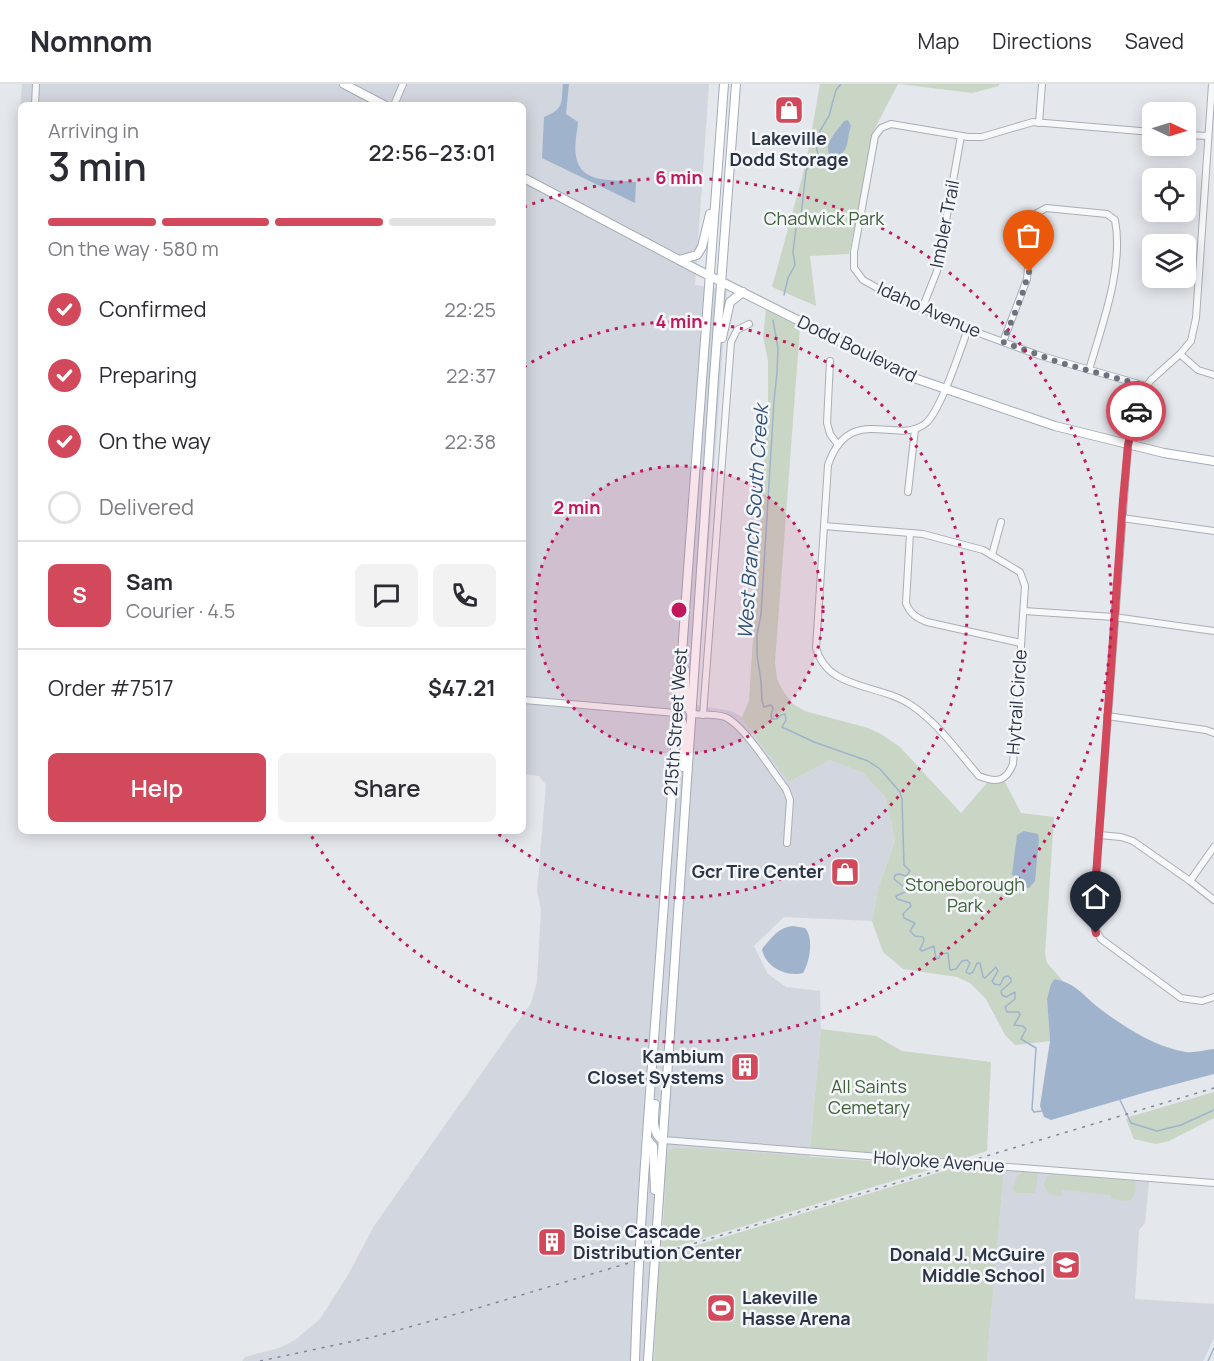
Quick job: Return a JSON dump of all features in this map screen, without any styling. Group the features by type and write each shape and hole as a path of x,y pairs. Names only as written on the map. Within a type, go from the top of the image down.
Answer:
{"main road":[{"path":"344,84 378,102"},
{"name":"215th Street West","path":"635,1361 639,1260 676,712 724,84"},
{"name":"215th Street West","path":"648,1361 714,377 736,84"},
{"name":"Dodd Boulevard","path":"526,179 709,276 910,377 1032,419 1128,445 1197,459 1214,460"},
{"path":"679,260 697,255 702,247 716,188"},
{"path":"714,377 730,302 742,292"},
{"path":"682,631 685,655 685,703 692,714"},
{"path":"676,712 682,718 684,728 683,767 687,794"},
{"path":"653,1053 656,1075 655,1132 663,1140"},
{"path":"647,1139 653,1146 658,1214"}],"street":[{"path":"35,102 36,84"},
{"path":"395,102 403,84"},
{"path":"1039,123 1042,84"},
{"path":"1212,84 1196,318 1191,341 1151,380 1140,395 1128,445 1114,617 1094,925 1101,939 1181,998 1202,1001 1214,997"},
{"path":"961,136 982,136 1018,125 1039,123 1142,131"},
{"name":"Idaho Avenue","path":"961,136 891,124 881,128 875,136 854,252 854,268 863,280 968,329 1045,358 1146,386"},
{"path":"1196,135 1208,136"},
{"name":"Imbler Trail","path":"922,309 938,271 961,136"},
{"path":"1003,342 1027,279 1032,222 1037,213 1046,208 1107,214 1115,220 1117,230 1113,289 1089,370"},
{"name":"215th Street West","path":"703,715 730,342 737,330 749,324"},
{"path":"830,361 827,423 830,434 838,445 862,430 915,429 927,422 934,414 968,329"},
{"path":"1180,354 1198,370 1214,375"},
{"path":"908,492 915,429"},
{"name":"Hytrail Circle","path":"824,526 923,534 983,550 1020,573 1025,586 1024,611 1013,764 1009,774 1000,780 989,780 979,776 929,720 912,705 897,696 840,678 827,670 819,660 816,648 824,526 828,465 838,445"},
{"path":"1122,518 1214,531"},
{"path":"992,555 1001,522"},
{"path":"910,533 906,603 917,618 1022,643"},
{"path":"1024,611 1114,617 1214,631"},
{"path":"526,700 676,712"},
{"path":"692,714 722,716 732,720 786,789 790,800 787,843"},
{"path":"1107,716 1214,733"},
{"path":"1099,836 1122,837 1133,841 1190,880 1214,900"},
{"path":"1190,880 1214,847"},
{"name":"Holyoke Avenue","path":"663,1140 1214,1183"}],"shaded area":[{"path":"22,84 709,84 695,285 727,290 697,705 731,711 742,717 789,782 830,760 863,773 886,798 895,841 879,886 872,921 784,917 754,946 768,974 786,987 820,991 821,1029 809,1158 677,1147 670,1149 658,1252 654,1361 242,1361 245,1357 279,1348 295,1340 320,1319 348,1275 374,1226 531,1003 537,982 541,909 537,891 546,785 539,776 526,774 526,102 21,102"},
{"name":"Donald J. McGuire Middle School","path":"1004,1170 1149,1182 1145,1223 1139,1230 1135,1299 1214,1304 1214,1338 1203,1361 987,1361"}],"green space":[{"name":"Chadwick Park","path":"820,84 898,84 874,130 849,254 810,256 816,306 772,287 806,163"},
{"path":"899,84 999,84 999,86 972,93"},
{"name":"Stoneborough Park","path":"766,309 800,327 775,662 777,679 793,704 805,711 868,728 900,747 961,813 987,783 1005,782 1021,813 1054,817 1045,954 1047,963 1063,981 1055,979 1047,999 1050,1041 1015,1045 1005,1035 986,999 970,983 957,977 903,969 883,952 872,921 879,886 895,841 886,798 863,773 830,760 789,782 743,720 742,717 749,701 768,401 768,361 763,337"},
{"name":"All Saints Cemetary","path":"821,1029 876,1036 902,1051 991,1062 987,1151 962,1159 810,1148"},
{"path":"1214,1092 1214,1118 1169,1141 1156,1144 1134,1139 1126,1119 1129,1117"},
{"path":"676,1147 942,1166 658,1252 663,1222 667,1154 670,1149"},
{"path":"957,1167 1004,1170 987,1361 654,1361 658,1257"},
{"path":"1023,1172 1038,1174 1035,1193 1017,1193 1013,1189 1017,1176"},
{"path":"1051,1175 1134,1181 1135,1191 1132,1199 1126,1201 1111,1199 1111,1195 1062,1190 1061,1196 1049,1194 1044,1185 1047,1177"}],"water":[{"path":"563,84 569,84 566,114 578,122 575,148 579,165 584,172 600,179 636,182 635,203 542,158 544,117 560,105"},
{"path":"848,120 851,126 847,146 843,153 832,159 828,149 829,144 844,121"},
{"path":"1024,831 1038,834 1039,839 1035,881 1029,888 1016,885 1012,874 1017,835"},
{"path":"793,926 805,928 810,944 808,963 803,973 796,974 783,972 772,966 762,949 779,931"},
{"path":"1055,979 1072,985 1114,1019 1149,1040 1186,1052 1214,1049 1214,1074 1051,1120 1044,1117 1040,1106 1050,1041 1047,999 1051,984"}],"waterway":[{"name":"West Branch South Creek","path":"784,295 788,278 795,265 793,252 796,228 801,216 806,171 819,159 816,146 820,131 829,116 836,90 841,84"},
{"name":"West Branch South Creek","path":"773,320 778,348 777,373 761,614 757,635 757,655 764,707 771,705 772,719 785,714 786,720 782,727 814,742 868,761 880,769 900,792 904,865 910,871 906,876 895,875 894,879 906,889 905,892 896,896 897,899 910,903 911,906 903,914 904,918 915,923 910,931 915,936 923,937 924,941 920,949 922,951 934,946 936,959 940,954 948,953 950,970 956,969 962,961 967,960 970,963 966,972 969,974 973,972 977,963 980,963 985,978 996,967 998,971 992,981 994,984 1000,985 1004,977 1008,976 1011,979 1011,982 1001,991 1006,997 1015,992 1015,999 1005,1007 1007,1012 1019,1012 1020,1015 1014,1025 1023,1026 1026,1029 1021,1039 1036,1048 1032,1109 1034,1112 1042,1111"},
{"name":"West Branch South Creek","path":"1120,1100 1131,1123 1157,1131 1181,1125 1214,1110"},
{"name":"West Branch South Creek","path":"1208,1361 1214,1348"}],"railway":[{"path":"260,1361 373,1337 478,1308 1214,1088"}],"way so far":[{"path":"1029,272 1003,342 1061,363 1146,386 1140,395 1136,411"}],"place":[{"name":"Lakeville Dodd Storage","path":"789,110"},
{"name":"Gcr Tire Center","path":"845,872"},
{"name":"Kambium Closet Systems","path":"745,1067"},
{"name":"Boise Cascade Distribution Center","path":"552,1242"},
{"name":"Donald J. McGuire Middle School","path":"1066,1265"},
{"name":"Lakeville Hasse Arena","path":"721,1308"}],"route":[{"path":"1096,933 1093,918 1122,518 1128,445 1136,411"}]}
